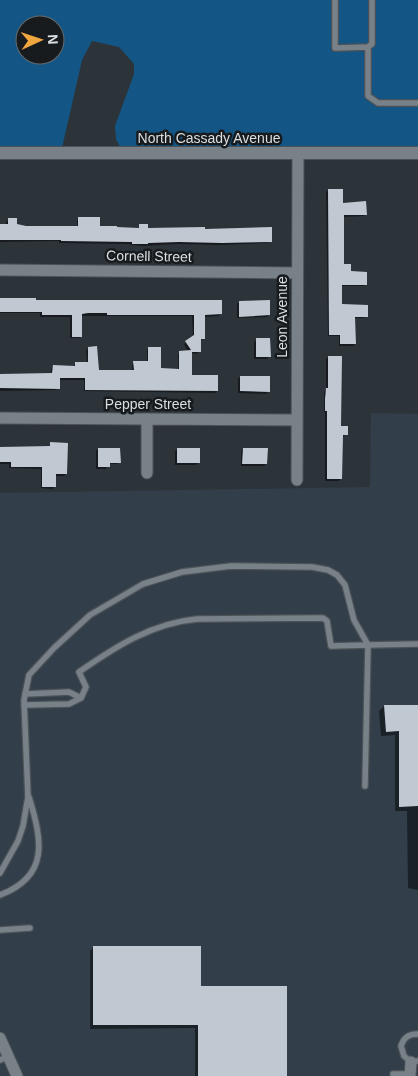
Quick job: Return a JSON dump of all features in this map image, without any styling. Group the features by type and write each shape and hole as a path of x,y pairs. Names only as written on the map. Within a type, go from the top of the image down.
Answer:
{"main road":[{"name":"North Cassady Avenue","path":"0,153 418,153"}],"street":[{"name":"Leon Avenue","path":"297,480 298,153"},
{"name":"Cornell Street","path":"0,270 297,273"},
{"name":"Pepper Street","path":"0,418 297,420"},
{"path":"148,419 148,473"},
{"path":"0,1038 4,1058 17,1076"},
{"path":"410,1075 414,1062"}],"lane":[{"path":"335,0 335,48 368,47 372,44 372,0"},
{"path":"368,47 368,96 378,104 418,103"},
{"path":"0,873 18,841 23,826 28,797 24,705 29,675 54,648 90,615 143,584 182,572 232,566 312,567 328,570 337,575 345,585 354,620 368,645 365,786"},
{"path":"24,705 69,704 81,698 86,687 78,672 119,644 162,626 183,620 197,618 323,618 327,621 331,646 418,644"},
{"path":"25,694 69,692 81,698"},
{"path":"0,895 21,884 32,875 38,858 38,836 35,818 28,797"},
{"path":"0,930 30,928"},
{"path":"414,1062 404,1056 401,1046 407,1036 418,1034"},
{"path":"393,1074 410,1075"}],"shaded area":[{"path":"0,0 418,0 418,146 120,147 116,139 115,126 134,74 134,64 119,47 92,41 82,60 62,148 0,148"},
{"path":"371,413 418,414 418,1076 0,1076 0,493 370,487"}],"building":[{"path":"328,189 343,189 343,203 366,201 367,215 344,215 344,264 351,264 351,271 367,272 367,285 342,285 342,304 368,305 368,317 355,317 356,344 340,344 340,335 329,335"},
{"path":"78,217 100,217 100,226 117,227 139,228 139,224 148,224 148,228 272,227 272,242 132,244 132,242 0,240 0,224 8,224 8,218 17,218 17,224 26,226 78,226"},
{"path":"0,298 36,298 36,300 222,300 222,314 205,315 205,339 201,339 201,352 192,352 192,375 218,375 218,391 85,390 85,378 60,378 60,389 0,388 0,374 52,373 53,365 75,366 75,362 88,362 88,347 97,346 99,370 134,370 133,361 148,361 148,347 161,347 161,368 179,369 179,351 191,350 185,341 194,335 194,315 82,314 82,337 72,337 72,315 42,315 42,312 0,312"},
{"path":"270,300 270,315 239,317 239,301"},
{"path":"256,338 270,338 271,357 256,357"},
{"path":"328,356 342,356 341,426 348,426 348,435 343,435 342,479 327,479 327,411 325,411 325,399 326,388 328,388"},
{"path":"240,376 270,376 270,392 240,391"},
{"path":"50,442 68,443 67,474 56,474 56,487 42,487 42,467 11,467 11,462 0,462 0,447 50,446"},
{"path":"98,448 120,448 121,463 110,463 110,467 98,467"},
{"path":"177,448 200,448 200,463 177,463"},
{"path":"243,448 268,448 267,464 242,464"},
{"path":"384,705 418,705 418,806 399,807 399,731 386,732"},
{"path":"93,946 201,946 201,986 287,986 287,1076 198,1076 198,1025 93,1025"}]}
